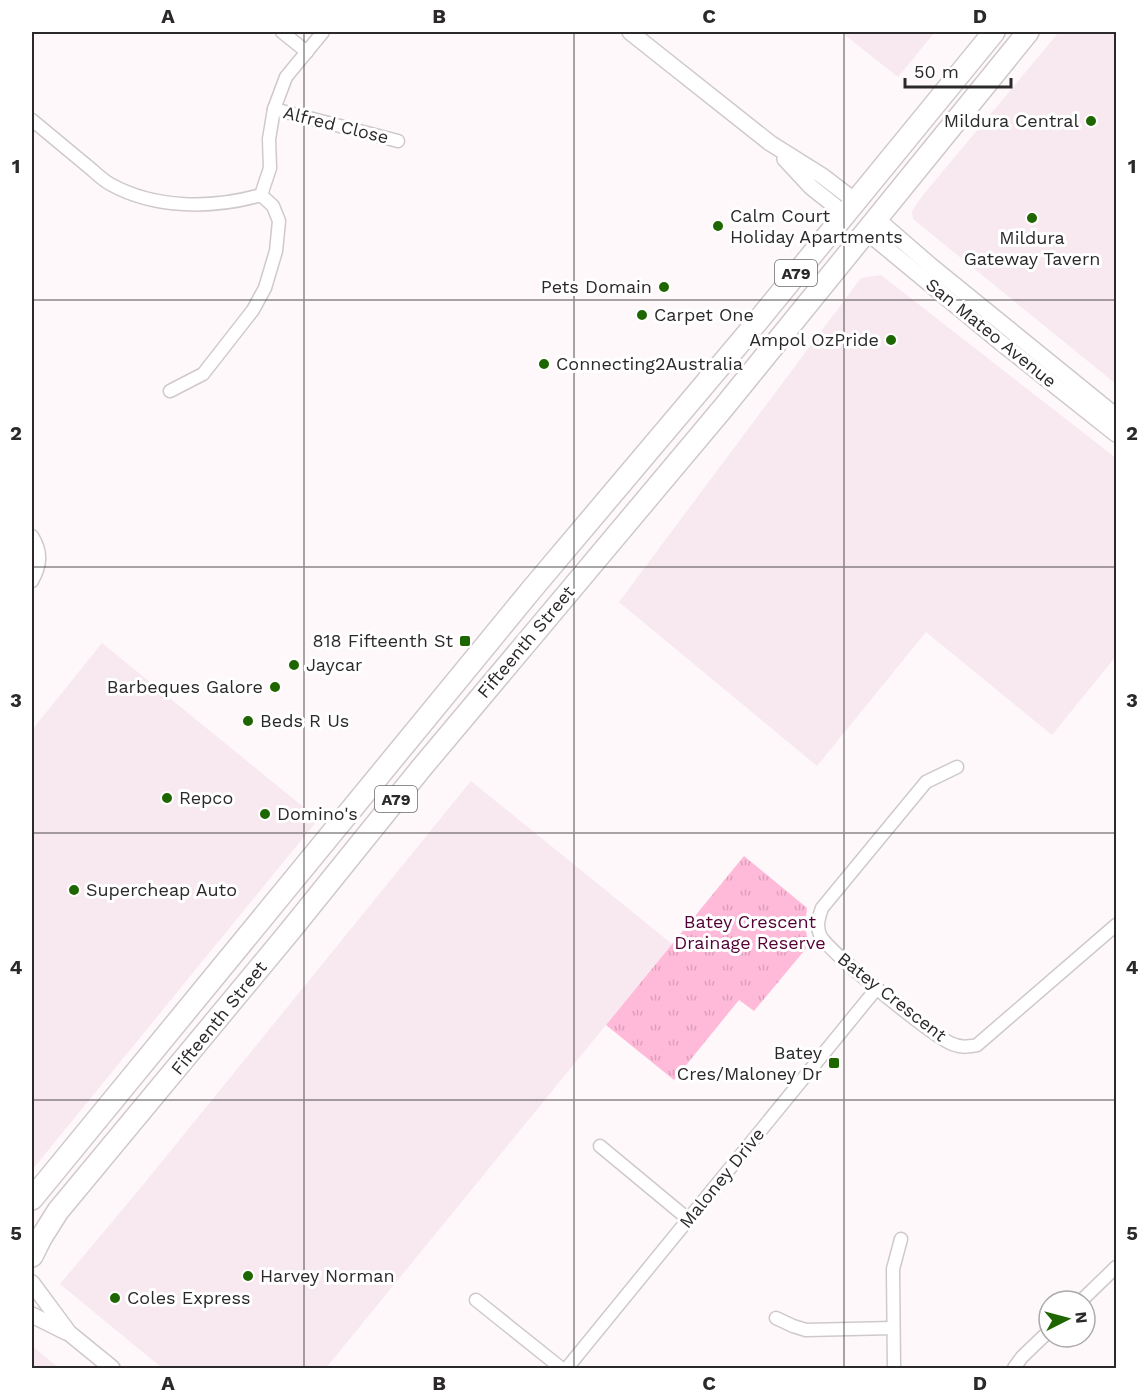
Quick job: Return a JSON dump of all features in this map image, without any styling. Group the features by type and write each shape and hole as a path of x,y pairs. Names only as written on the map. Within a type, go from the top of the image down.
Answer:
{"highway":[{"name":"Fifteenth Street","path":"32,1199 532,589 994,32"},
{"name":"Fifteenth Street","path":"32,1256 58,1211 510,661 724,407 1028,32"},
{"path":"850,208 872,225"},
{"path":"701,387 724,407"},
{"path":"310,860 332,878"}],"street":[{"path":"282,32 307,52"},
{"path":"261,195 270,168 269,139 274,109 286,77 323,32"},
{"path":"630,32 770,143 821,175 850,208"},
{"name":"Alfred Close","path":"274,109 398,141"},
{"path":"32,120 108,183 148,200 170,204 192,204 246,199 261,195"},
{"path":"170,391 203,374 253,310 265,288 276,251 279,221 273,206 261,195"},
{"name":"San Mateo Avenue","path":"872,225 930,266 1116,416"},
{"name":"San Mateo Avenue","path":"872,225 995,338 1116,434"},
{"path":"32,536 37,545 39,563 32,581"},
{"name":"Batey Crescent","path":"957,767 926,782 822,908 817,923 820,935 829,947 877,988 948,1042 963,1048 977,1045 1116,925"},
{"name":"Maloney Drive","path":"567,1368 877,988"},
{"path":"600,1146 688,1219"},
{"path":"894,1368 893,1269 901,1239"},
{"path":"1093,1289 1116,1267"},
{"path":"32,1283 69,1333"},
{"path":"476,1300 561,1368"},
{"path":"32,1315 69,1333 112,1368"},
{"path":"776,1317 806,1330 893,1328"},
{"path":"1014,1368 1037,1343"}],"shaded area":[{"path":"841,32 935,32 898,77"},
{"path":"1059,32 1116,32 1116,384 913,219 912,211 923,195"},
{"path":"881,275 1116,458 1116,656 1052,735 926,632 817,766 619,602 861,278"},
{"path":"102,643 312,814 321,816 32,1170 32,730"},
{"path":"471,781 672,944 326,1368 162,1368 60,1284"},
{"path":"32,1346 59,1368 32,1368"}],"green space":[{"name":"Batey Crescent Drainage Reserve","path":"744,856 807,908 805,927 809,945 754,1011 739,1000 674,1080 606,1025"}],"place":[{"name":"Mildura Central","path":"1091,121"},
{"name":"Mildura Gateway Tavern","path":"1032,218"},
{"name":"Calm Court Holiday Apartments","path":"718,226"},
{"name":"Pets Domain","path":"664,287"},
{"name":"Carpet One","path":"642,315"},
{"name":"Ampol OzPride","path":"891,340"},
{"name":"Connecting2Australia","path":"544,364"},
{"name":"818 Fifteenth St","path":"465,641"},
{"name":"Jaycar","path":"294,665"},
{"name":"Barbeques Galore","path":"275,687"},
{"name":"Beds R Us","path":"248,721"},
{"name":"Repco","path":"167,798"},
{"name":"Domino's","path":"265,814"},
{"name":"Supercheap Auto","path":"74,890"},
{"name":"Batey Cres/Maloney Dr","path":"834,1063"},
{"name":"Harvey Norman","path":"248,1276"},
{"name":"Coles Express","path":"115,1298"}]}
